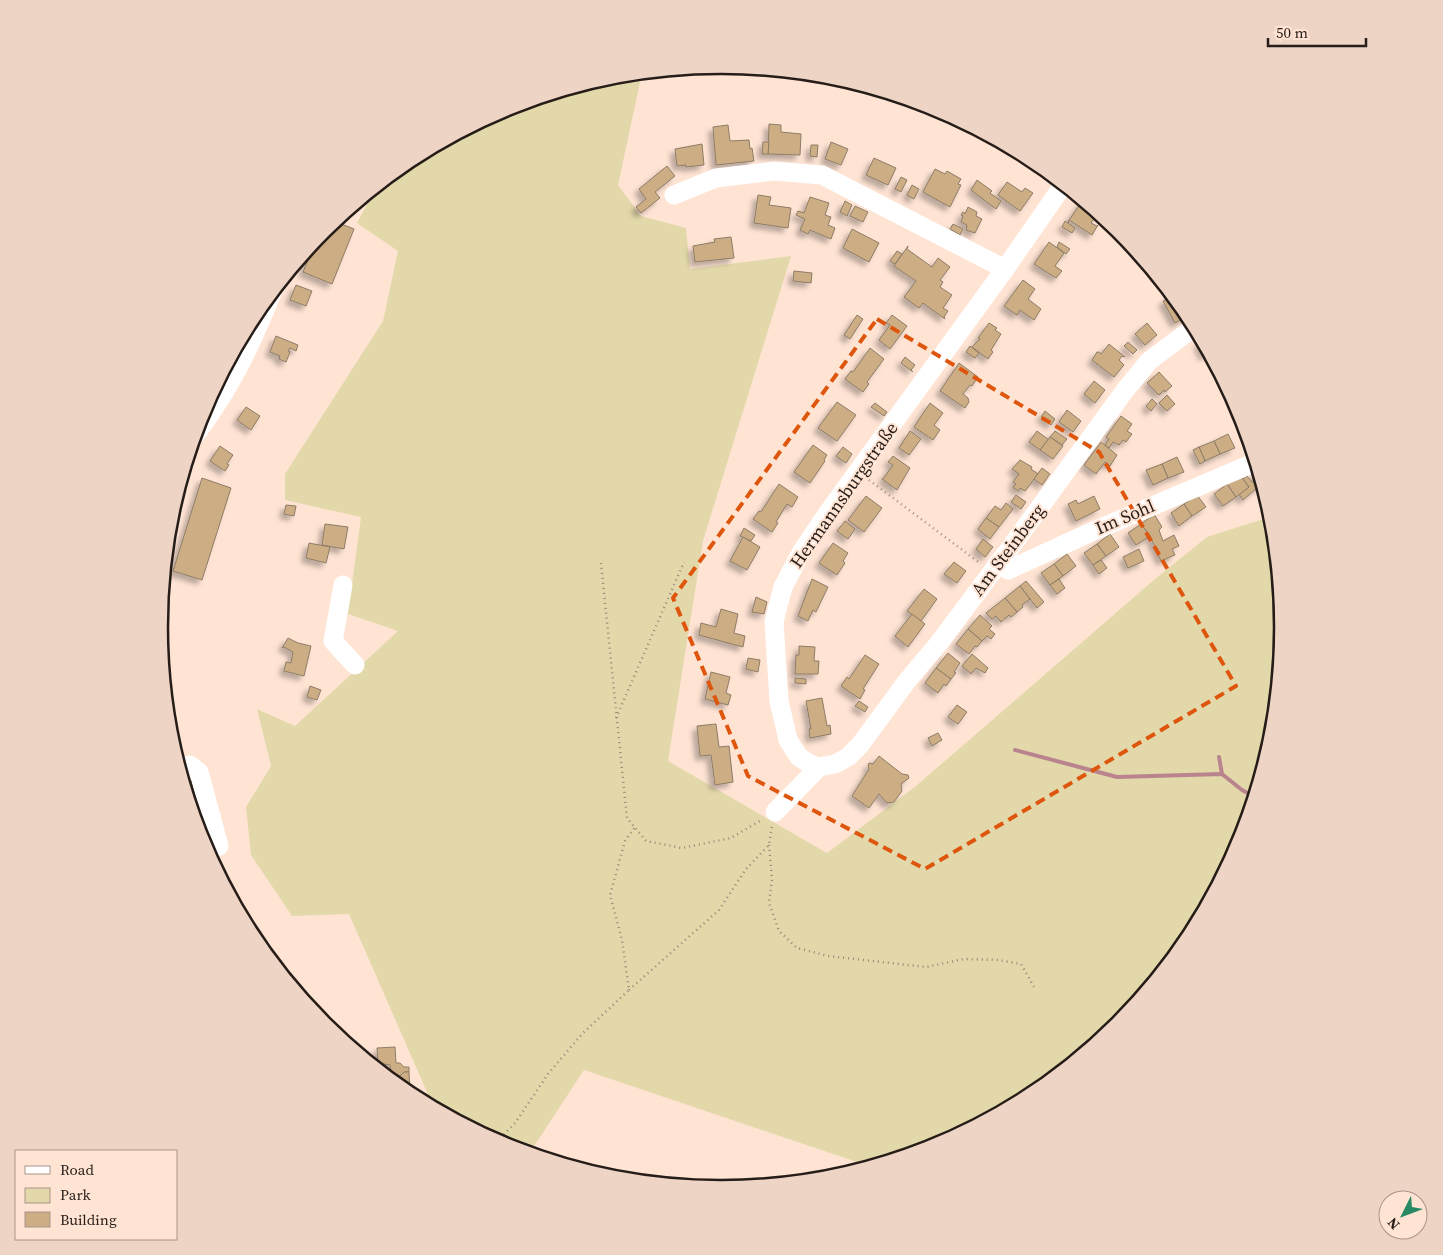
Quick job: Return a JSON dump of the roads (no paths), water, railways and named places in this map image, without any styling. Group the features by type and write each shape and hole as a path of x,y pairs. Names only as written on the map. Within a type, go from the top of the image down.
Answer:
{"street":[{"path":"674,195 716,178 774,171 822,175 1006,269"},
{"name":"Hermannsburgstraße","path":"819,767 810,764 800,757 788,740 779,701 774,622 783,587 802,551 829,511 1006,269 1060,189"},
{"path":"212,412 240,366 258,325"},
{"name":"Am Steinberg","path":"819,767 835,764 848,758 860,745 907,681 939,643 1126,389 1150,361 1190,332"},
{"name":"Im Sohl","path":"994,568 1008,570 1089,533 1250,464"},
{"path":"343,585 332,641 355,665"},
{"path":"186,766 190,765 199,772 219,846"},
{"path":"775,812 819,767"}],"waterway":[{"path":"1015,750 1117,777 1222,774 1249,794"},
{"path":"1219,757 1222,774"}]}
